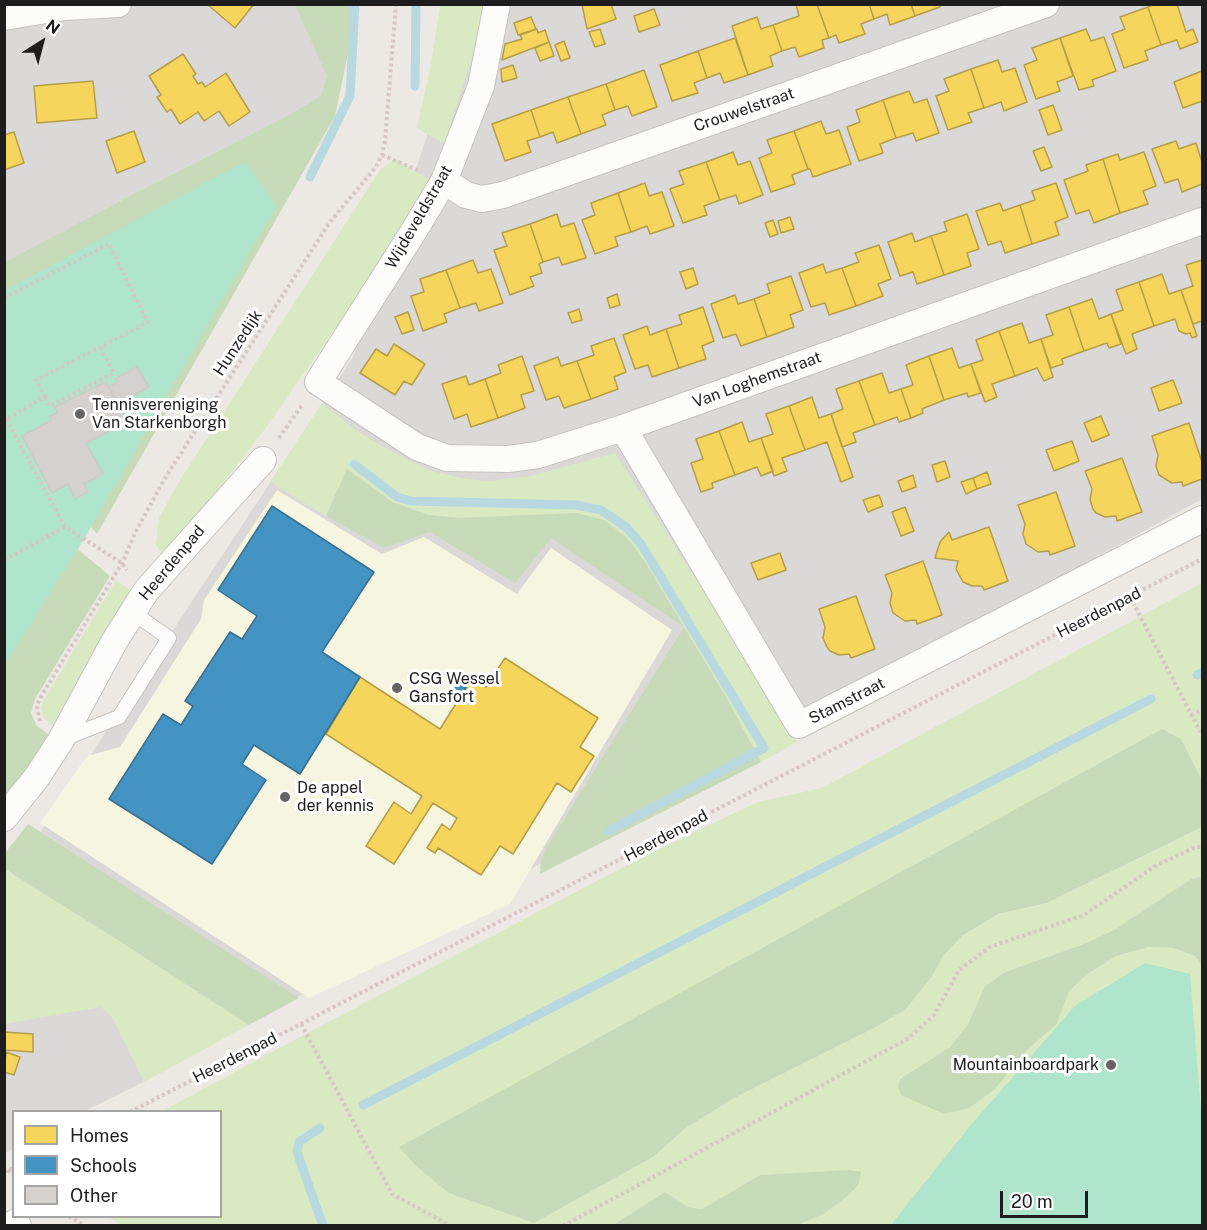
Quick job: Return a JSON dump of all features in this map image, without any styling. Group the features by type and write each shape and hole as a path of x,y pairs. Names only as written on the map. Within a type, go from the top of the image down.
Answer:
{"street":[{"path":"4,17 65,7 118,4"},
{"name":"Wijdeveldstraat","path":"318,382 444,181 481,86 497,4"},
{"name":"Crouwelstraat","path":"444,181 466,195 482,199 493,198 1046,4"},
{"name":"Van Loghemstraat","path":"318,382 417,447 447,458 508,459 538,455 623,428 1203,221"},
{"name":"Stamstraat","path":"623,428 799,725 1203,519"},
{"name":"Heerdenpad","path":"4,818 37,777 61,740 146,591 262,460"}],"lane":[{"path":"61,740 119,717 169,638 132,612"}],"path":[{"name":"Hunzedijk","path":"61,740 40,721 37,707 39,700 122,563 135,533 165,478 330,222 375,167 382,155 386,141 396,4"},
{"path":"382,155 444,181"},
{"path":"4,298 109,244 148,322 36,380 50,406 114,373 100,347"},
{"path":"262,460 318,382"},
{"path":"45,397 5,419 65,527 122,563"},
{"path":"4,560 65,527"},
{"name":"Heerdenpad","path":"134,1110 1203,559"},
{"path":"1130,597 1203,735"},
{"path":"1191,715 1203,710"},
{"path":"563,1226 909,1038 934,1015 959,970 990,947 1084,915 1155,866 1196,847 1203,847"},
{"path":"301,1024 392,1194 451,1226"},
{"path":"72,1218 85,1226"}],"shaded area":[{"path":"5,5 335,5 329,97 5,268"},
{"path":"464,5 1202,5 1202,499 147,1080 87,1110 12,1110 12,1150 5,1153 5,885 353,357 465,22"},
{"name":"CSG Wessel Gansfort","path":"277,490 382,554 424,537 517,594 551,548 672,630 510,904 309,998 40,823 87,756 120,747 201,619 204,600"}],"green space":[{"name":"Tennisvereniging Van Starkenborgh","path":"295,5 356,5 335,116 97,534 80,514 5,290 5,262 282,119 321,96 327,76"},
{"path":"440,5 486,5 444,144 417,128 432,59"},
{"path":"395,159 429,179 385,257 265,429 183,535 162,555 156,544 159,518 180,480 380,170"},
{"name":"Tennisvereniging Van Starkenborgh","path":"245,162 276,206 84,539 5,664 5,290"},
{"path":"322,403 358,432 396,454 431,471 465,479 489,481 531,476 615,453 747,659 797,742 761,762 726,697 645,562 626,537 577,513 459,518 429,515 392,502 347,469 326,516 270,482"},
{"path":"347,469 392,502 429,515 459,518 577,513 604,520 626,537 645,562 684,627 551,538 515,583 430,532 384,548 326,516"},
{"path":"63,537 110,576 35,699 31,713 36,725 49,735 4,799 4,622"},
{"path":"116,580 131,591 117,611 52,726 43,717 41,708 43,701"},
{"path":"1202,583 1202,780 1181,739 527,1220 534,1223 653,1157 687,1127 740,1095 874,1028 906,1009 933,975 943,956 962,936 998,914 1047,903 1202,827 1202,877 1191,879 1114,930 1084,944 1005,972 985,986 967,1026 950,1047 900,1079 994,1090 1028,1049 1057,1024 1069,991 1086,975 1116,956 1149,947 1173,948 1195,956 1202,966 1202,1225 802,1225 822,1215 849,1195 760,1175 702,1209 688,1207 665,1192 613,1225 123,1226 110,1218 222,1218 222,1110 164,1110 652,852 758,802 822,788"},
{"path":"684,627 726,697 761,762 540,874 541,858 551,840"},
{"path":"1162,729 1181,739 1202,780 1202,827 1047,903 998,914 962,936 943,956 933,975 906,1009 874,1028 740,1095 687,1127 653,1157 534,1223 449,1193 416,1166 399,1147"},
{"path":"28,824 299,998 249,1025 5,869 5,853"},
{"path":"4,869 249,1025 144,1082 112,1017 101,1007 5,1024"},
{"path":"1202,877 1202,966 1195,956 1173,948 1149,947 1116,956 1086,975 1069,991 1057,1024 1028,1049 994,1090 969,1108 944,1114 901,1095 898,1086 900,1079 950,1047 967,1026 985,986 1005,972 1084,944 1114,930 1191,879"},
{"name":"Mountainboardpark","path":"1145,963 1190,974 1202,1123 1202,1225 893,1225 893,1222 970,1126 1075,1006"},
{"path":"849,1170 861,1172 859,1184 849,1195 822,1215 802,1225 613,1225 665,1192 688,1207 702,1209 760,1175"}],"building: Homes":[{"path":"207,4 254,4 235,28"},
{"path":"582,4 611,4 616,19 587,29"},
{"path":"796,4 817,4 829,38 822,40 824,48 799,57 795,47 782,51 773,25 799,16"},
{"path":"817,4 869,4 874,19 861,24 865,34 839,43 836,35 829,38"},
{"path":"869,4 911,4 915,16 890,25 887,14 874,19"},
{"path":"911,4 939,4 940,7 915,16"},
{"path":"1155,4 1177,4 1186,32 1193,29 1198,42 1180,49 1177,40 1161,45 1148,7"},
{"path":"1148,7 1161,45 1145,51 1148,60 1124,68 1112,34 1125,29 1120,17"},
{"path":"654,9 660,25 639,32 634,16"},
{"path":"531,17 536,29 518,35 514,23"},
{"path":"757,17 761,29 773,25 782,51 770,56 773,66 748,75 732,26"},
{"path":"537,29 538,33 545,30 549,42 502,60 505,44 522,39 520,35"},
{"path":"600,29 605,44 595,47 589,32"},
{"path":"1086,29 1091,41 1104,37 1116,71 1092,80 1094,86 1079,90 1060,38"},
{"path":"735,38 748,75 724,83 720,73 707,78 698,51"},
{"path":"1060,38 1073,76 1057,82 1060,91 1036,99 1024,65 1037,60 1032,48"},
{"path":"564,41 570,58 561,61 555,45"},
{"path":"549,42 554,56 540,61 535,48"},
{"path":"698,51 707,78 694,83 698,93 672,101 660,65"},
{"path":"183,54 196,74 193,76 198,84 202,82 205,87 226,73 250,112 229,126 219,111 204,121 198,112 180,124 171,109 167,112 157,97 161,95 149,76"},
{"path":"998,60 1002,72 1015,68 1027,102 1004,111 1001,102 984,108 971,69"},
{"path":"513,65 517,78 502,82 501,69"},
{"path":"971,69 984,108 968,113 972,122 948,130 936,96 949,91 944,79"},
{"path":"644,70 657,107 632,116 628,106 615,110 606,84"},
{"path":"1202,71 1202,101 1183,108 1174,82"},
{"path":"93,81 97,118 37,123 34,86"},
{"path":"606,84 615,110 602,115 606,125 581,134 568,97"},
{"path":"909,91 914,103 927,99 939,133 916,141 913,133 896,138 883,100"},
{"path":"568,97 581,134 557,143 553,132 540,137 531,110"},
{"path":"883,100 896,138 880,144 883,153 859,161 847,127 860,122 856,110"},
{"path":"1053,105 1062,130 1048,135 1039,110"},
{"path":"531,110 540,137 527,141 531,152 505,161 492,124"},
{"path":"821,121 826,134 839,130 851,164 813,177 794,131"},
{"path":"134,131 145,162 117,173 106,141"},
{"path":"794,131 808,169 792,175 795,184 771,192 759,158 772,153 767,140"},
{"path":"14,132 24,163 4,170 4,135"},
{"path":"1176,141 1179,149 1196,143 1202,162 1202,184 1182,192 1178,179 1165,183 1152,149"},
{"path":"1044,147 1052,167 1041,171 1033,151"},
{"path":"733,152 738,165 750,161 763,195 739,204 736,195 720,200 706,162"},
{"path":"1144,152 1156,186 1143,191 1148,204 1120,213 1103,159 1118,154 1120,160"},
{"path":"1103,159 1120,213 1094,223 1089,210 1076,214 1064,180 1088,171 1086,165"},
{"path":"706,162 720,200 704,206 707,215 683,223 670,189 684,184 679,171"},
{"path":"645,183 649,196 662,192 674,226 650,234 647,226 631,232 618,193"},
{"path":"1056,183 1068,217 1055,222 1059,235 1032,244 1020,205 1035,200 1032,191"},
{"path":"618,193 631,232 615,237 618,246 595,254 582,220 595,215 591,203"},
{"path":"1000,203 1003,211 1020,205 1032,244 1005,253 1001,241 988,245 976,211"},
{"path":"557,214 561,227 574,223 586,258 562,265 559,257 543,262 530,224"},
{"path":"967,214 979,249 967,253 971,266 944,275 931,236 947,231 944,222"},
{"path":"790,217 794,229 781,233 778,221"},
{"path":"773,220 778,234 770,237 765,223"},
{"path":"530,224 543,262 539,264 542,273 530,277 534,286 510,295 494,250 507,246 502,233"},
{"path":"912,233 915,242 931,236 944,275 917,284 913,272 900,276 888,242"},
{"path":"879,245 891,279 878,284 883,296 856,306 842,268 859,262 855,253"},
{"path":"473,260 478,273 491,269 503,303 479,311 476,303 460,308 446,270"},
{"path":"1202,260 1202,321 1193,324 1181,290 1193,286 1186,265"},
{"path":"823,264 826,273 842,268 856,306 829,315 825,303 811,307 799,273"},
{"path":"693,268 698,284 686,289 680,272"},
{"path":"446,270 460,308 444,314 447,322 423,331 411,296 424,292 420,279"},
{"path":"1162,274 1169,294 1181,290 1197,336 1192,338 1190,333 1179,331 1175,319 1154,326 1139,282"},
{"path":"791,276 803,310 790,315 794,327 767,337 754,299 770,293 767,284"},
{"path":"1139,282 1154,326 1132,334 1137,349 1126,354 1111,314 1123,310 1116,290"},
{"path":"617,294 620,305 610,308 607,298"},
{"path":"735,295 738,304 754,299 767,337 741,346 736,334 723,338 711,304"},
{"path":"1092,299 1099,319 1111,314 1121,344 1109,348 1107,343 1084,351 1069,307"},
{"path":"703,307 714,341 702,346 706,359 679,368 666,329 682,324 679,315"},
{"path":"1069,307 1084,351 1062,359 1063,364 1051,368 1041,339 1053,335 1046,315"},
{"path":"579,309 582,320 572,323 568,313"},
{"path":"408,312 414,330 402,334 395,317"},
{"path":"1022,323 1029,343 1041,339 1053,377 1044,381 1037,368 1015,376 999,331"},
{"path":"647,326 650,335 666,329 679,368 652,377 648,365 635,369 623,335"},
{"path":"999,331 1015,376 992,384 997,397 985,402 971,364 983,360 976,340"},
{"path":"614,338 626,372 614,377 618,389 591,399 577,361 594,355 591,346"},
{"path":"394,344 425,364 412,385 404,381 395,395 360,373 376,349 387,356"},
{"path":"952,348 959,368 971,364 981,393 968,397 967,393 944,400 929,356"},
{"path":"522,356 534,391 521,395 525,408 498,418 485,379 501,373 498,365"},
{"path":"929,356 944,400 922,409 923,413 911,418 901,389 913,385 906,365"},
{"path":"558,357 561,366 577,361 591,399 564,408 559,396 546,400 534,366"},
{"path":"882,373 889,393 901,389 911,418 899,422 897,417 875,425 859,381"},
{"path":"466,376 469,385 485,379 498,418 471,427 467,414 454,419 442,384"},
{"path":"1173,380 1182,403 1159,411 1151,388"},
{"path":"859,381 875,425 853,433 856,442 842,447 831,414 843,409 836,389"},
{"path":"812,397 819,418 831,414 853,477 841,482 827,442 805,450 789,406"},
{"path":"789,406 805,450 782,458 787,471 774,476 761,438 773,434 766,414"},
{"path":"1101,416 1109,435 1092,442 1084,423"},
{"path":"742,422 749,442 761,438 773,471 761,476 757,467 735,475 719,431"},
{"path":"1189,423 1202,462 1202,479 1183,486 1182,482 1172,483 1159,475 1156,466 1158,455 1152,436"},
{"path":"719,431 735,475 712,483 713,488 701,492 691,463 703,459 696,439"},
{"path":"1072,441 1079,461 1054,471 1046,450"},
{"path":"1122,458 1142,512 1117,521 1116,516 1105,517 1093,509 1090,500 1092,489 1085,471"},
{"path":"945,461 950,477 937,482 932,465"},
{"path":"987,472 991,484 977,489 973,478"},
{"path":"913,475 916,487 902,492 898,481"},
{"path":"973,478 977,489 966,494 961,482"},
{"path":"1056,492 1075,546 1050,555 1049,551 1038,552 1026,544 1023,534 1025,524 1018,505"},
{"path":"879,495 883,506 868,512 863,500"},
{"path":"905,507 914,531 901,536 892,512"},
{"path":"989,527 1008,581 984,590 982,586 972,586 963,582 956,569 958,561 935,558 940,542 949,532 952,540"},
{"path":"780,553 786,570 758,580 751,563"},
{"path":"923,561 942,615 917,624 916,620 905,621 893,613 890,603 892,593 885,575"},
{"path":"856,596 875,649 851,658 849,654 839,655 827,647 823,638 825,627 819,609"},
{"path":"505,658 598,718 580,747 594,756 571,792 557,783 513,854 500,846 481,875 438,848 435,853 427,848 442,824 450,830 457,818 433,803 394,864 366,846 394,802 411,814 422,796 326,734 360,677 440,729 472,678 486,687"},
{"path":"4,1032 33,1034 33,1052 4,1050"},
{"path":"6,1052 20,1057 14,1075 4,1072"}],"building: Schools":[{"path":"272,506 374,572 322,652 360,677 300,774 254,745 242,764 266,780 212,864 109,799 163,714 181,725 193,706 185,701 230,632 242,639 257,616 218,590"},
{"path":"465,673 472,678 457,702 449,697"}],"building: Other":[{"path":"137,367 149,387 126,399 128,402 120,406 109,386 117,383 115,379"},
{"path":"106,382 127,422 86,443 103,474 84,484 88,492 75,499 68,484 52,493 22,436 51,421 49,417 57,413 55,407"}],"waterway":[{"path":"310,177 350,96 355,4"},
{"path":"415,86 416,4"},
{"path":"354,464 397,497 411,501 576,505 601,510 626,527 641,544 764,748 609,831"},
{"path":"1197,675 1202,672"},
{"path":"363,1105 1151,699"},
{"path":"320,1128 299,1142 297,1152 323,1226"}],"place":[{"name":"Tennisvereniging Van Starkenborgh","path":"80,414"},
{"name":"CSG Wessel Gansfort","path":"397,688"},
{"name":"De appel der kennis","path":"285,797"},
{"name":"Mountainboardpark","path":"1111,1065"}]}
